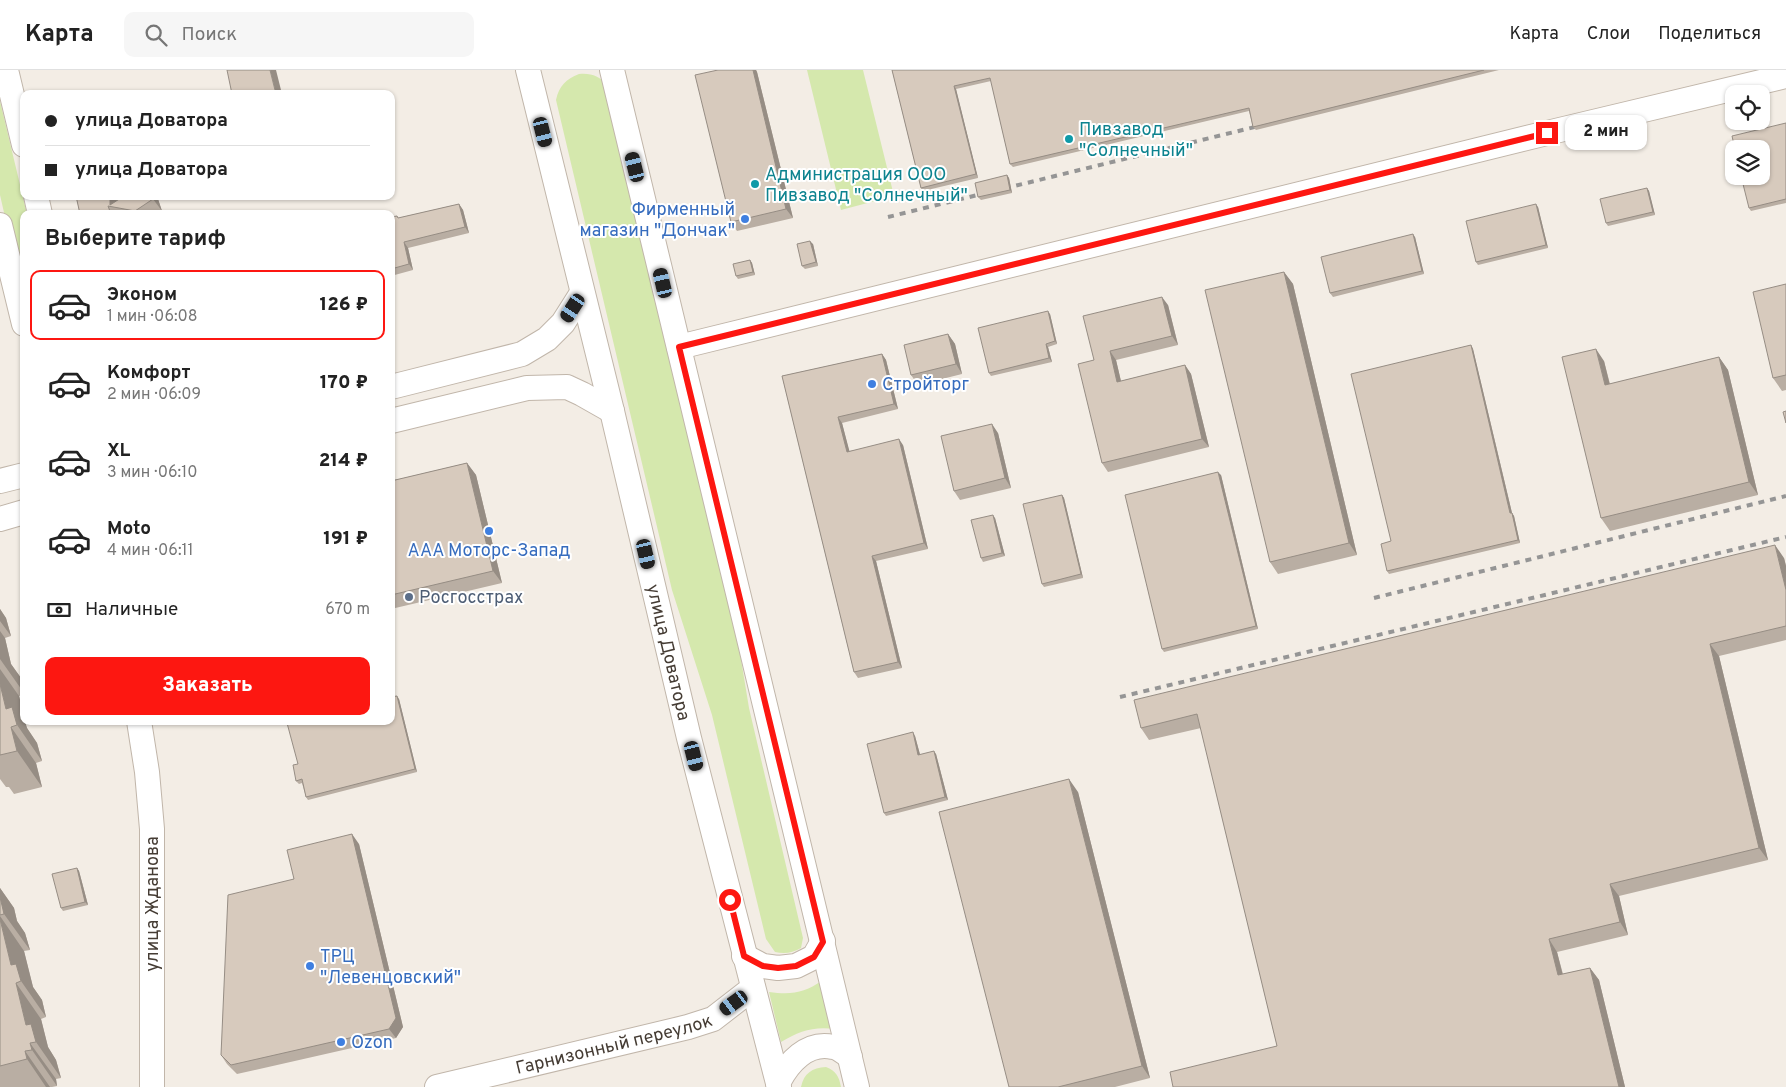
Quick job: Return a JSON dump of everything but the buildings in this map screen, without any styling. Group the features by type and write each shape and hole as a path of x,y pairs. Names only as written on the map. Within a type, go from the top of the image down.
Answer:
{"street":[{"path":"6,70 20,128"},
{"name":"улица Доватора","path":"528,70 612,411 689,738 778,1085"},
{"path":"534,96 544,70"},
{"path":"612,70 857,1087"},
{"path":"679,347 1786,76"},
{"path":"0,225 20,308"},
{"path":"395,386 522,354 547,339 563,323 582,293"},
{"path":"395,420 527,388 566,388 582,394 612,411"},
{"path":"0,481 20,476"},
{"path":"0,519 20,513"},
{"name":"улица Жданова","path":"140,725 147,772 152,829 152,1087"},
{"path":"744,956 763,966 778,968 796,966 814,957 823,942"},
{"name":"Гарнизонный переулок","path":"437,1087 688,1027 713,1019 753,988"},
{"path":"778,1085 785,1069 802,1052 830,1046 835,1047 850,1057"}],"green space":[{"path":"807,70 863,70 894,196 841,210"},
{"path":"579,74 595,76 607,85 737,635 749,708 803,938 801,948 791,952 775,952 766,939 712,715 672,590 556,100 564,84 570,78"},
{"path":"0,101 20,185 20,200 24,200 26,210 20,210 20,271 14,256 0,195"},
{"path":"823,980 835,1029 820,1028 807,1030 781,1042 769,992 798,992 810,988"},
{"path":"826,1067 836,1074 841,1087 801,1087 804,1078 809,1072"}],"railway":[{"path":"888,217 1267,124"},
{"path":"1374,598 1786,496"},
{"path":"1120,697 1786,537"}],"place":[{"name":"Пивзавод \"Солнечный\"","path":"1069,139"},
{"name":"Администрация ООО Пивзавод \"Солнечный\"","path":"755,184"},
{"name":"Фирменный магазин \"Дончак\"","path":"745,219"},
{"name":"Стройторг","path":"872,384"},
{"name":"ААА Моторс-Запад","path":"489,531"},
{"name":"Росгосстрах","path":"409,597"},
{"name":"ТРЦ \"Левенцовский\"","path":"310,966"},
{"name":"Ozon","path":"341,1042"}],"route":[{"path":"730,900 744,956 763,966 778,968 796,966 814,957 823,942 679,347 1547,133"}]}
